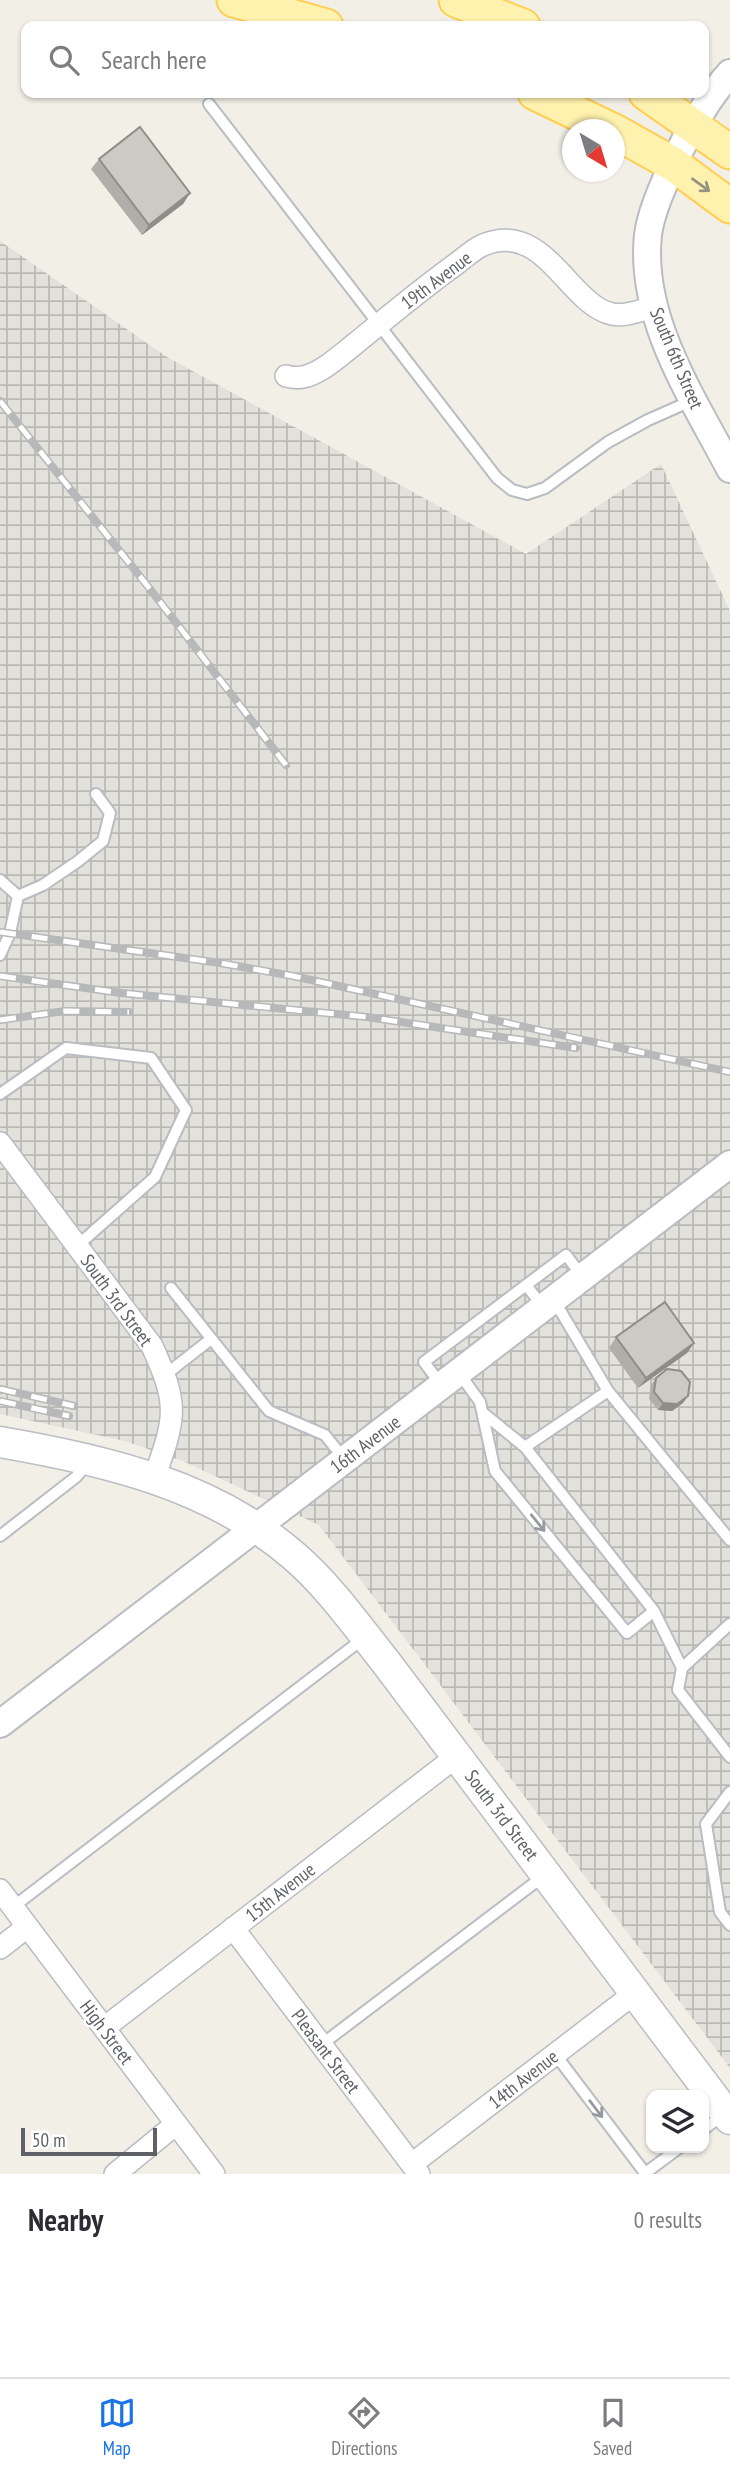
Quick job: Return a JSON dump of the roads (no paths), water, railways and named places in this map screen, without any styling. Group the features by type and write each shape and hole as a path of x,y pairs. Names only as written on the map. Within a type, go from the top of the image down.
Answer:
{"main road":[{"path":"234,0 308,21"},
{"path":"456,0 510,21"},
{"path":"546,98 590,119"},
{"path":"653,98 730,152"},
{"path":"625,137 673,164 730,206"},
{"name":"South 3rd Street","path":"0,1442 91,1460 154,1478 210,1502 257,1527 296,1558 365,1636 457,1756 635,1993 720,2120"}],"street":[{"path":"693,125 730,74"},
{"name":"South 6th Street","path":"693,125 673,164 648,232 649,283 654,307 676,365 730,469"},
{"name":"19th Avenue","path":"286,376 306,377 317,371 471,253 494,242 525,245 544,255 600,310 623,315 654,307"},
{"name":"South 3rd Street","path":"0,1143 152,1346 173,1402 168,1439 154,1478"},
{"name":"16th Avenue","path":"0,1724 730,1164"},
{"name":"15th Avenue","path":"104,2028 457,1756"},
{"name":"High Street","path":"0,1890 214,2174"},
{"path":"0,1948 27,1927"},
{"name":"Pleasant Street","path":"233,1928 416,2169"},
{"name":"14th Avenue","path":"416,2169 555,2054 635,1993"},
{"path":"115,2174 176,2124"}],"lane":[{"path":"209,104 497,478 512,490 527,494 545,488 608,442 648,420 694,400"},
{"path":"18,896 43,886 103,841 110,813 96,794"},
{"path":"0,880 18,896"},
{"path":"0,955 10,933 18,896"},
{"path":"0,1094 66,1048 151,1058 186,1110 155,1177 77,1246"},
{"path":"583,1278 566,1255 424,1362 480,1402 495,1471 627,1633 654,1611"},
{"path":"526,1285 549,1304 608,1391 730,1540"},
{"path":"171,1288 268,1411 325,1435 345,1460"},
{"path":"165,1375 211,1339"},
{"path":"525,1447 608,1391"},
{"path":"483,1413 525,1447 654,1611 682,1668 678,1690 730,1758"},
{"path":"0,1536 76,1476 91,1460"},
{"path":"682,1668 730,1624"},
{"path":"13,1907 365,1636"},
{"path":"730,1792 706,1824 720,1912 730,1925"},
{"path":"321,2045 546,1874"},
{"path":"555,2054 645,2174 672,2153"}],"railway":[{"path":"0,401 286,765"},
{"path":"0,932 293,976 730,1072"},
{"path":"0,976 121,993 367,1017 576,1048"},
{"path":"0,1020 65,1011 129,1012"},
{"path":"0,1389 74,1406"},
{"path":"0,1401 69,1416"}]}
